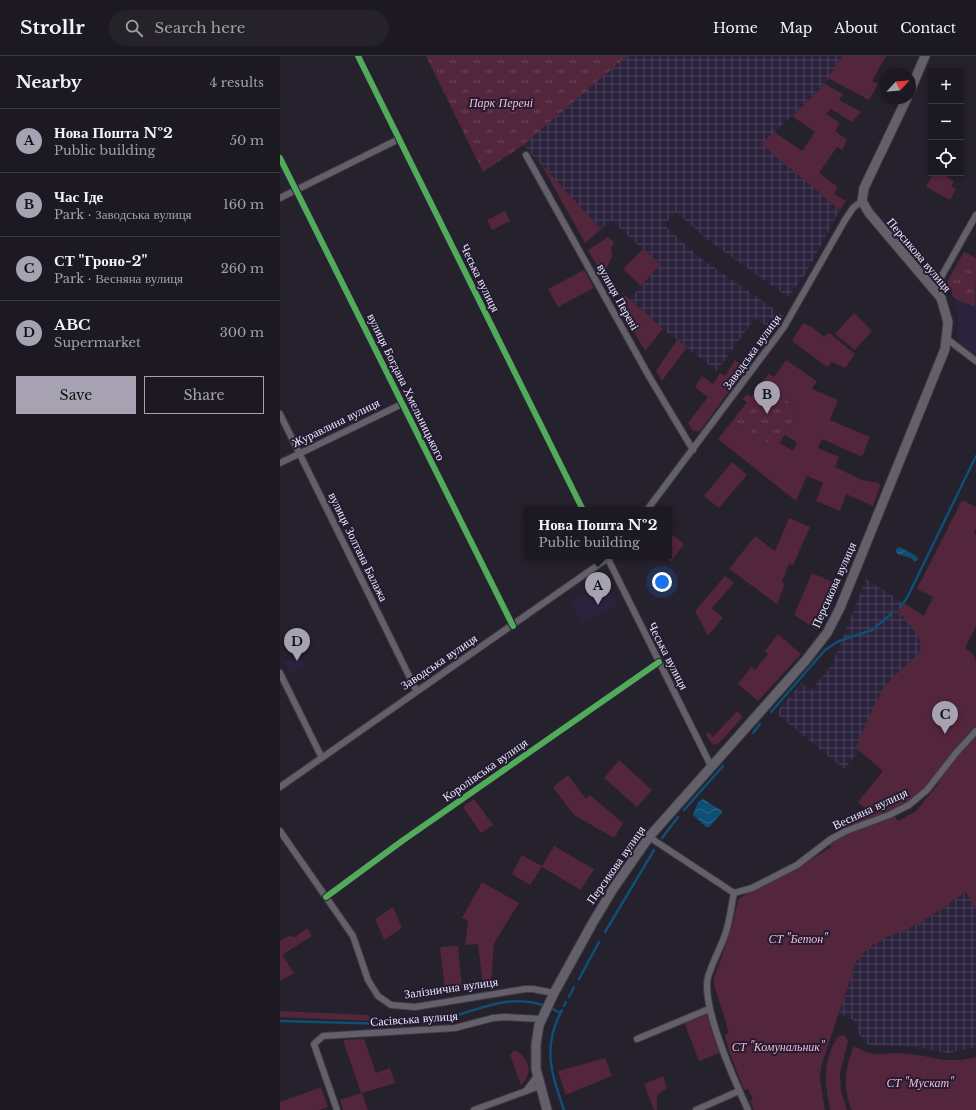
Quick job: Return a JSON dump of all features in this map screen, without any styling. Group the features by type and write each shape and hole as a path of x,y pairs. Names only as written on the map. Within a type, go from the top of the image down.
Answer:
{"main road":[{"path":"916,77 925,56"},
{"path":"862,201 864,188 904,104"},
{"name":"Персикова вулиця","path":"547,1110 537,1076 536,1044 542,1019 554,993 601,908 649,838 806,660 830,628 851,580 947,339 946,313 941,298 869,213 862,201"}],"street":[{"name":"Чеська вулиця","path":"358,56 582,507"},
{"path":"280,198 399,139"},
{"name":"вулиця Перені","path":"526,155 650,378 693,450"},
{"name":"вулиця Богдана Хмельницького","path":"280,158 513,626"},
{"name":"Заводська вулиця","path":"649,507 784,327 845,220 853,208 862,201"},
{"path":"934,288 976,215"},
{"path":"947,339 976,361"},
{"name":"Журавлина вулиця","path":"280,463 402,404"},
{"name":"вулиця Золтана Балажа","path":"280,414 416,690"},
{"name":"Заводська вулиця","path":"280,787 416,690 513,626 605,559"},
{"name":"Чеська вулиця","path":"609,559 711,766"},
{"name":"Королівська вулиця","path":"326,897 414,833 659,662"},
{"path":"280,673 322,758"},
{"name":"Весняна вулиця","path":"734,893 752,888 797,865 838,835 909,805 927,790 956,753 976,731"},
{"name":"Залізнична вулиця","path":"280,831 356,943 372,988 384,1002 390,1005 415,1007 533,989 554,993"},
{"path":"649,838 734,893 728,927 708,978 706,990 709,1009 739,1091 748,1110"},
{"path":"637,1039 709,1009"},
{"name":"Сасівська вулиця","path":"337,1110 314,1044 323,1036 455,1028 493,1018 505,1017 542,1019"},
{"path":"525,1092 537,1076"},
{"path":"474,1110 540,1086"},
{"path":"696,1110 739,1091"}],"shaded area":[{"path":"627,56 842,56 825,84 762,144 840,210 804,276 788,297 709,241 676,212 664,225 699,257 784,316 773,330 755,318 717,371 663,329 630,299 660,265 611,220 601,229 523,145"},
{"path":"958,262 976,274 976,356 958,343 958,316 954,298 947,282"},
{"path":"604,578 618,606 582,624 571,601"},
{"path":"866,579 924,616 954,639 844,769 776,713 801,683 811,690 832,665"},
{"path":"299,654 305,666 290,674 284,662"},
{"path":"967,892 976,908 976,1047 948,1053 916,1047 870,1045 865,1043 859,1034 855,1021 839,1013 855,964 863,952 872,944 919,923"}],"green space":[{"name":"Парк Перені","path":"426,56 627,56 523,145 483,172"},
{"path":"842,56 886,56 872,81 878,84 869,100 828,78"},
{"path":"825,84 843,94 839,100 861,112 852,122 831,109 826,114 840,123 835,131 847,140 842,150 837,147 819,173 838,187 834,194 846,201 840,210 761,144 774,132 802,151 815,132 792,116"},
{"path":"541,164 601,229 585,243"},
{"path":"932,176 945,176 954,181 951,186 956,189 950,200 926,187"},
{"path":"505,211 510,221 492,230 487,220"},
{"path":"608,237 614,242 611,249 612,256 603,276 588,250"},
{"path":"643,249 660,265 641,286 623,269"},
{"path":"964,252 976,258 976,274 958,262"},
{"path":"958,262 976,274 975,307 954,298 947,282"},
{"path":"584,270 594,288 558,307 548,289"},
{"path":"625,295 663,329 645,351 618,303"},
{"path":"854,313 872,331 855,350 835,334"},
{"path":"803,323 812,327 824,337 829,333 855,354 845,368 832,362 827,367 792,341"},
{"path":"677,340 687,347 662,381 656,371"},
{"path":"735,360 746,368 700,431 693,431 688,423 708,397 695,387 702,376 713,384 720,373 725,376"},
{"path":"786,360 817,381 812,389 838,400 830,420 870,437 862,457 822,439 818,448 839,457 835,467 862,480 879,483 880,486 873,506 846,494 840,511 816,501 823,483 807,476 796,501 718,439 733,420 777,447 780,443 793,451 797,443 784,434 799,408 760,385 769,374 774,377"},
{"path":"760,385 799,408 777,448 733,420 747,402 743,399 747,394 751,397"},
{"path":"732,462 747,475 719,508 704,496"},
{"path":"962,500 976,507 976,529 974,534 976,535 976,626 965,648 973,654 976,661 976,729 926,789 899,809 835,834 866,809 858,802 883,771 856,748 871,712 884,687 915,658 920,650 921,645 917,634 897,611 905,604 924,616 933,597 917,589"},
{"path":"789,518 810,527 793,565 789,564 782,582 785,584 777,604 729,569 755,536 775,551"},
{"path":"672,534 684,544 671,562 669,559 672,559"},
{"path":"812,573 840,585 831,606 817,630 794,615"},
{"path":"725,576 734,583 712,608 723,618 708,636 695,611"},
{"path":"778,634 801,654 758,701 738,684 751,667 755,670 768,654 765,651"},
{"path":"737,711 743,717 719,743 713,745 706,735 708,732 713,737"},
{"name":"СТ \"Бетон\"","path":"976,736 976,908 966,892 925,919 876,943 862,955 855,964 821,1067 820,1079 825,1110 754,1110 750,1101 753,1100 748,1089 744,1090 729,1051 725,1035 729,1033 713,981 732,927 738,900 745,894 797,868 831,847 829,844 842,836 895,816 897,820 900,820 916,811 939,783 936,781"},
{"path":"619,760 652,790 637,807 604,778"},
{"path":"568,775 586,799 590,795 623,823 614,838 574,815 553,787"},
{"path":"474,799 493,825 481,833 463,807"},
{"path":"554,846 594,869 581,890 542,867 530,885 512,874 522,855 542,866"},
{"path":"482,882 519,903 494,943 491,985 483,986 478,944 465,945 468,921 462,918"},
{"path":"393,907 402,928 384,940 375,919"},
{"path":"307,928 312,936 282,955 294,973 280,981 280,941 289,936 295,937"},
{"path":"458,946 462,988 445,989 440,947"},
{"path":"280,1011 369,1015 371,1021 280,1017"},
{"path":"707,1012 722,1052 699,1061 684,1022"},
{"path":"845,1035 848,1042 840,1073 841,1091 847,1110 830,1110 826,1082 828,1058 836,1039 839,1036"},
{"path":"364,1039 376,1073 390,1068 395,1083 362,1093 368,1110 343,1110 340,1100 361,1093 343,1040"},
{"name":"СТ \"Мускат\"","path":"854,1046 869,1053 875,1054 899,1053 948,1060 976,1057 976,1110 852,1110 847,1093 846,1078 848,1062"},
{"path":"515,1050 524,1057 529,1071 528,1076 521,1085 510,1055"},
{"path":"605,1058 612,1076 566,1095 558,1071"},
{"path":"663,1076 667,1088 657,1095 657,1110 654,1110 644,1084"},
{"path":"321,1087 328,1107 319,1110 280,1110 280,1102"}],"water":[{"path":"900,547 916,556 918,560 915,562 911,558 897,554 896,549"},
{"path":"703,799 722,811 722,813 709,827 706,827 693,815 698,802"}],"waterway":[{"path":"900,607 907,598 976,456"},
{"path":"771,712 825,650 839,641 872,630 891,614"},
{"path":"753,733 760,724"},
{"path":"684,810 723,766"},
{"path":"662,838 678,817"},
{"path":"605,932 654,850"},
{"path":"579,979 599,942"},
{"path":"569,997 574,987"},
{"path":"423,1023 438,1021 498,1003 513,1001 543,1005"},
{"path":"564,1006 566,1002"},
{"path":"553,1009 560,1013"},
{"path":"562,1010 556,1023 550,1048 552,1071 564,1110"},
{"path":"280,1021 390,1024"}],"cycle path":[{"path":"358,56 582,507"},
{"path":"280,158 513,626"},
{"path":"326,897 402,841 659,662"}],"place":[{"name":"Час Іде","path":"767,414"},
{"name":"Нова Пошта №2","path":"598,605"},
{"name":"ABC","path":"297,661"},
{"name":"СТ \"Гроно-2\"","path":"945,734"}],"park label":[{"name":"СТ \"Комунальник\"","path":"778,1047"}]}
